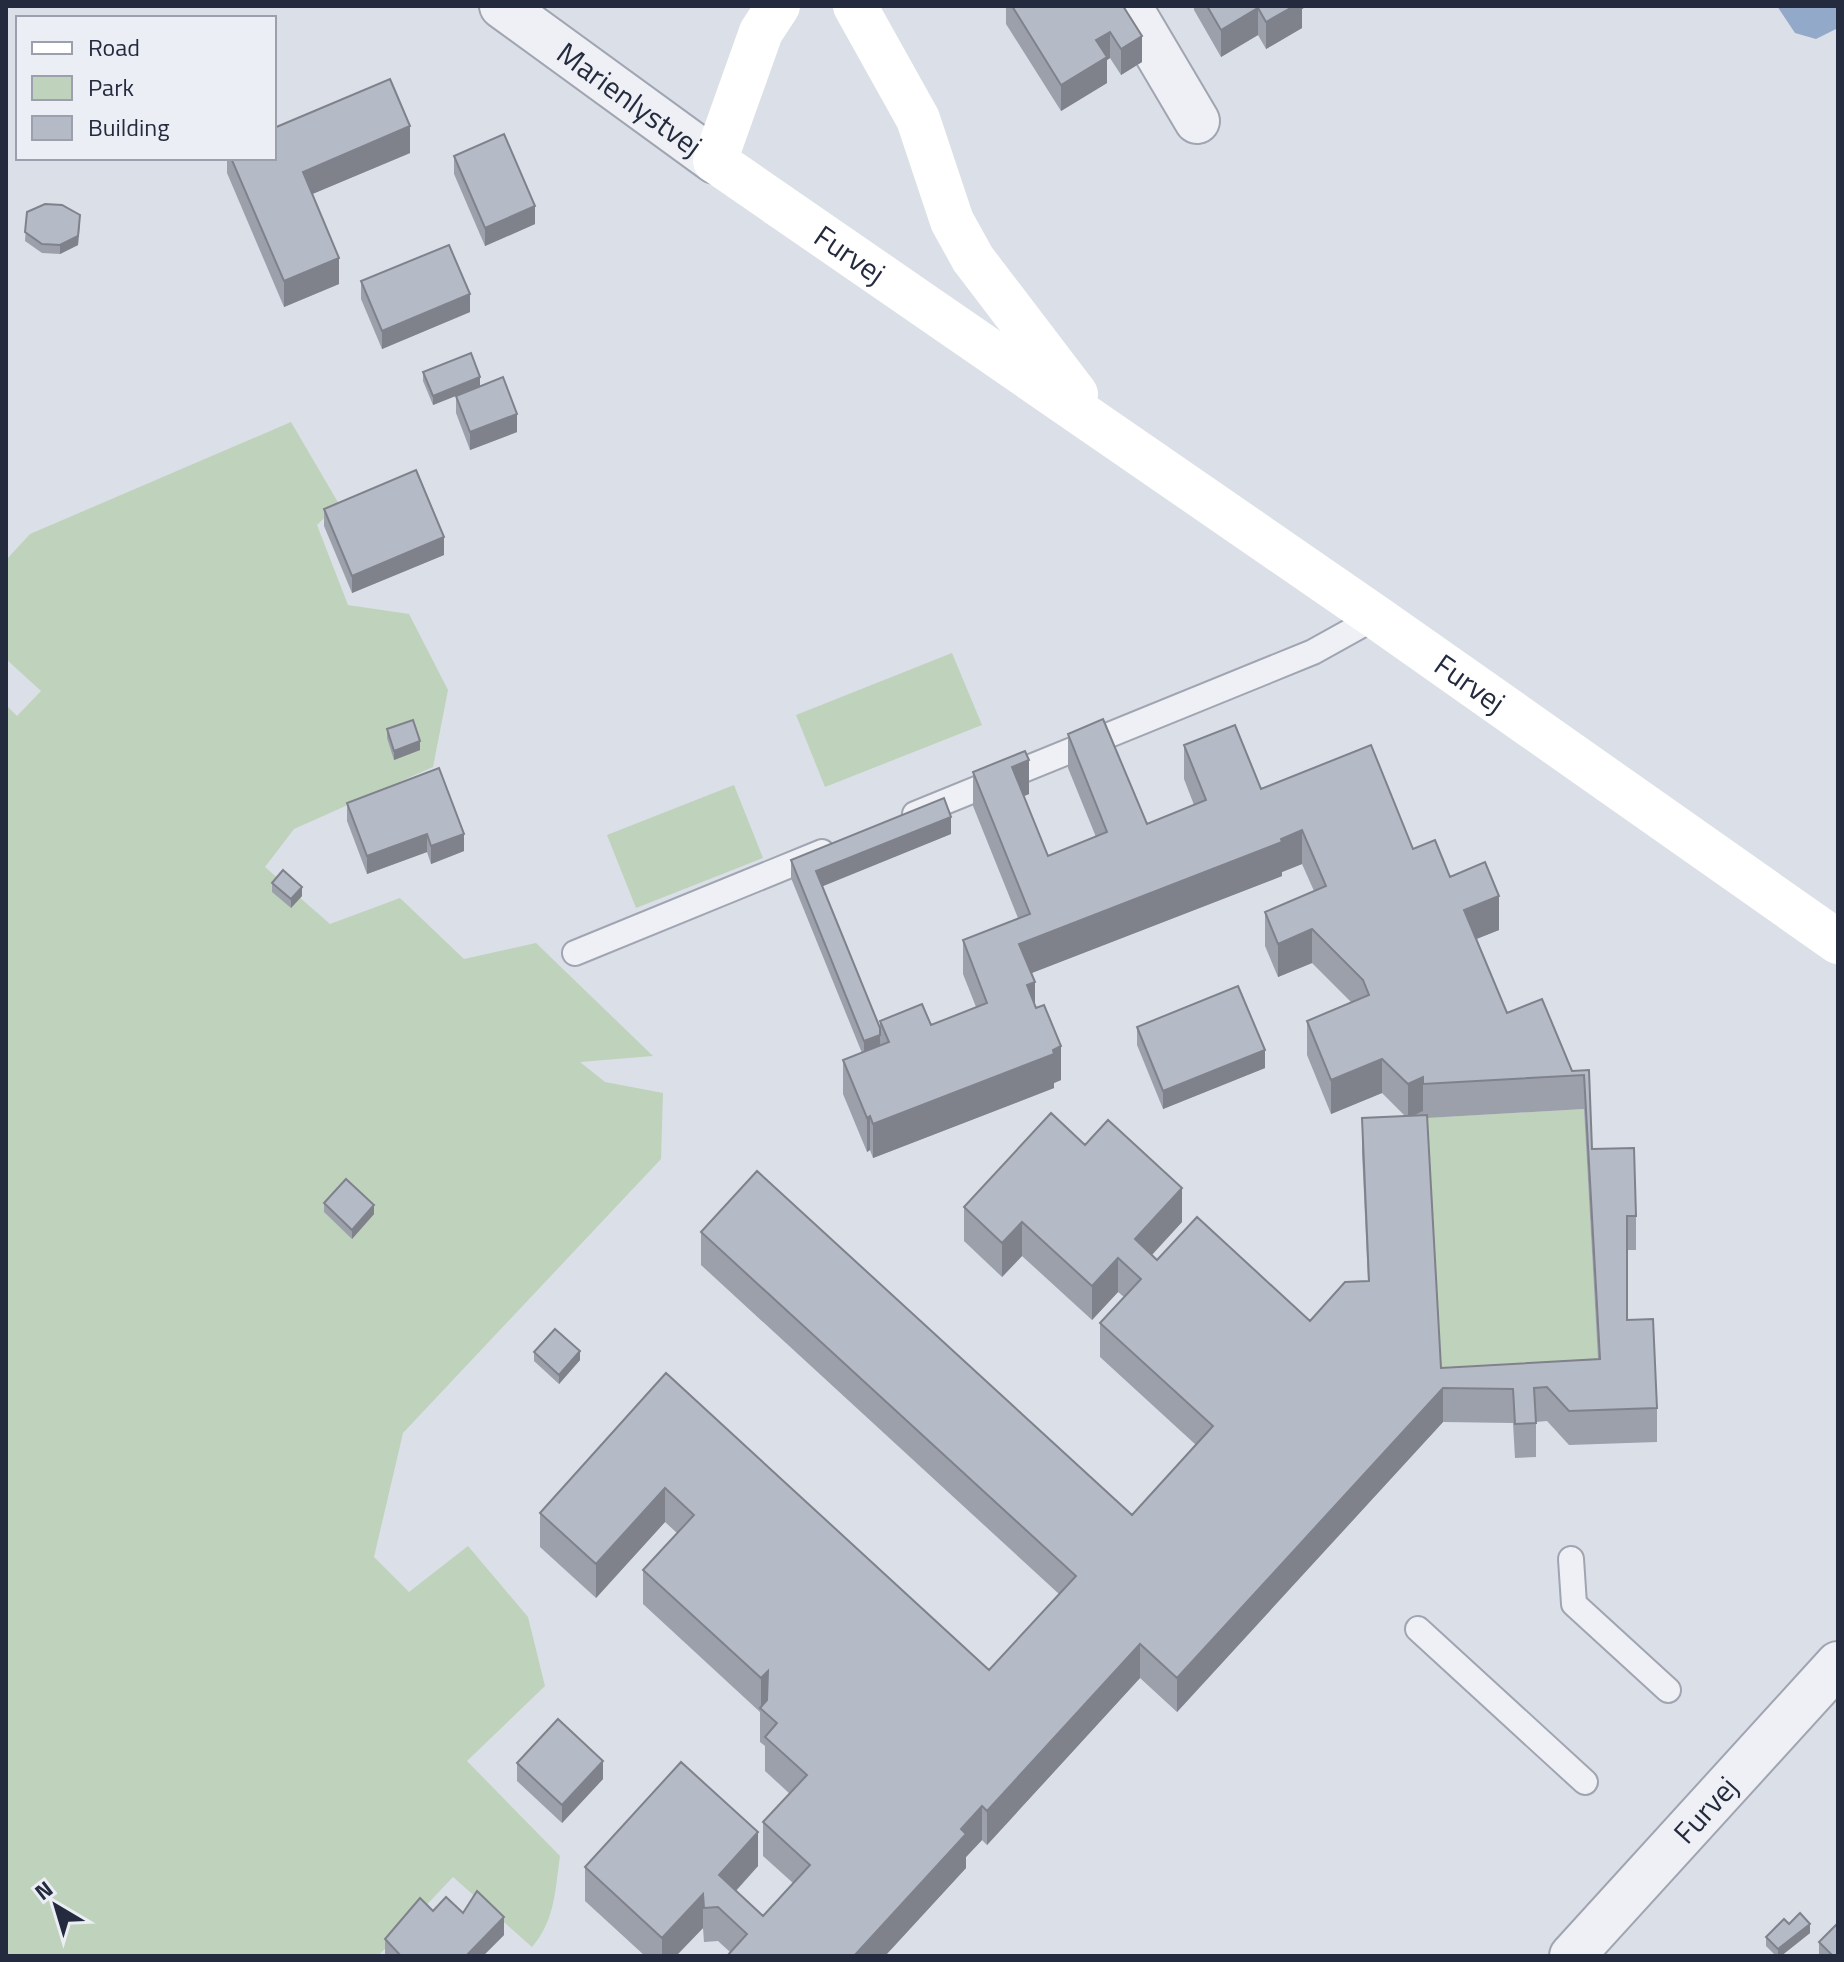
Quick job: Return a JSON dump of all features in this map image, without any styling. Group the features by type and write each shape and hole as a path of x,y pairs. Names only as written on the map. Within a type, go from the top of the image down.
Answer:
{"main road":[{"name":"Furvej","path":"855,6 918,119 952,221 973,259 1099,425"},
{"path":"715,161 767,15"},
{"name":"Furvej","path":"715,161 1376,617 1838,942"}],"street":[{"path":"1129,6 1197,121"},
{"name":"Marienlystvej","path":"502,7 715,161"},
{"name":"Furvej","path":"1572,1956 1835,1668"}],"lane":[{"path":"900,820 1313,652 1376,617"},
{"path":"575,953 841,845"},
{"path":"1571,1559 1574,1604 1668,1690"},
{"path":"1418,1629 1585,1782"}],"green space":[{"path":"291,422 339,504 317,525 348,605 409,614 448,690 433,767 294,829 265,867 330,924 400,898 464,959 536,943 653,1056 580,1062 605,1082 663,1093 661,1159 403,1433 374,1557 409,1592 468,1546 528,1617 545,1686 467,1761 560,1856 555,1893 550,1916 532,1947 453,1877 378,1956 6,1956 6,705 17,716 41,691 6,659 6,560 30,534"},
{"path":"952,653 982,725 825,787 796,715"},
{"path":"734,785 763,858 636,908 607,835"},
{"path":"1584,1109 1600,1393 1441,1402 1425,1118"}],"water":[{"path":"1777,6 1838,6 1838,28 1816,39 1795,33"}],"building":[{"path":"1012,6 1123,6 1142,36 1121,49 1110,32 1096,40 1107,57 1061,85"},
{"path":"1207,6 1294,6 1266,22 1258,8 1221,30"},
{"path":"390,79 410,126 303,172 339,258 284,281 232,160 276,160 276,127"},
{"path":"504,134 535,206 485,228 454,156"},
{"path":"45,204 62,205 80,215 78,236 60,245 42,244 25,232 27,212"},
{"path":"449,245 470,294 382,331 361,281"},
{"path":"471,353 480,377 433,396 423,372"},
{"path":"503,377 517,414 470,432 456,396"},
{"path":"416,470 444,537 352,576 324,509"},
{"path":"1103,719 1147,824 1206,800 1184,745 1235,725 1261,789 1371,745 1413,849 1435,840 1450,877 1485,862 1499,896 1464,910 1507,1013 1542,999 1572,1071 1589,1070 1592,1149 1634,1148 1636,1216 1627,1216 1627,1320 1653,1319 1657,1408 1569,1411 1547,1387 1534,1388 1536,1423 1515,1424 1513,1389 1443,1388 1177,1678 1140,1644 987,1811 982,1806 961,1829 966,1834 854,1956 727,1956 747,1934 718,1907 704,1908 703,1894 662,1938 585,1867 681,1762 758,1832 719,1875 763,1916 810,1865 763,1822 807,1775 765,1737 777,1723 760,1708 767,1700 768,1671 761,1678 643,1570 694,1515 665,1488 596,1564 540,1513 666,1373 989,1670 1076,1576 701,1232 757,1171 1132,1515 1213,1426 1100,1323 1141,1279 1118,1258 1092,1286 1022,1222 1002,1243 964,1207 1051,1113 1085,1145 1108,1120 1182,1188 1135,1239 1157,1260 1197,1217 1310,1321 1345,1282 1369,1281 1362,1118 1427,1115 1441,1368 1600,1359 1584,1075 1423,1084 1423,1077 1408,1084 1382,1059 1331,1080 1307,1021 1369,995 1363,980 1312,929 1278,944 1265,912 1326,886 1302,830 1281,839 1282,842 1019,944 1035,982 1027,985 1036,1008 1044,1005 1061,1046 1053,1050 1054,1054 873,1124 870,1116 867,1118 843,1060 889,1042 880,1021 922,1004 931,1025 987,1003 963,940 1030,914 973,772 1025,751 1029,760 1012,767 1048,856 1107,832 1068,734"},
{"path":"413,720 420,741 394,751 387,729"},
{"path":"439,768 464,834 431,846 427,834 367,856 347,803"},
{"path":"944,798 951,817 816,871 880,1028 880,1035 864,1041 791,860"},
{"path":"283,870 302,887 291,899 272,883"},
{"path":"1238,986 1265,1050 1163,1091 1137,1027"},
{"path":"346,1179 374,1205 352,1230 324,1203"},
{"path":"555,1329 580,1351 559,1375 534,1352"},
{"path":"558,1719 603,1761 562,1805 517,1763"},
{"path":"477,1891 504,1917 466,1956 401,1956 385,1939 420,1898 433,1911 446,1897 463,1913"},
{"path":"1800,1913 1810,1924 1778,1949 1766,1937 1784,1919 1789,1924"},
{"path":"1838,1923 1838,1956 1833,1956 1819,1942"}]}
